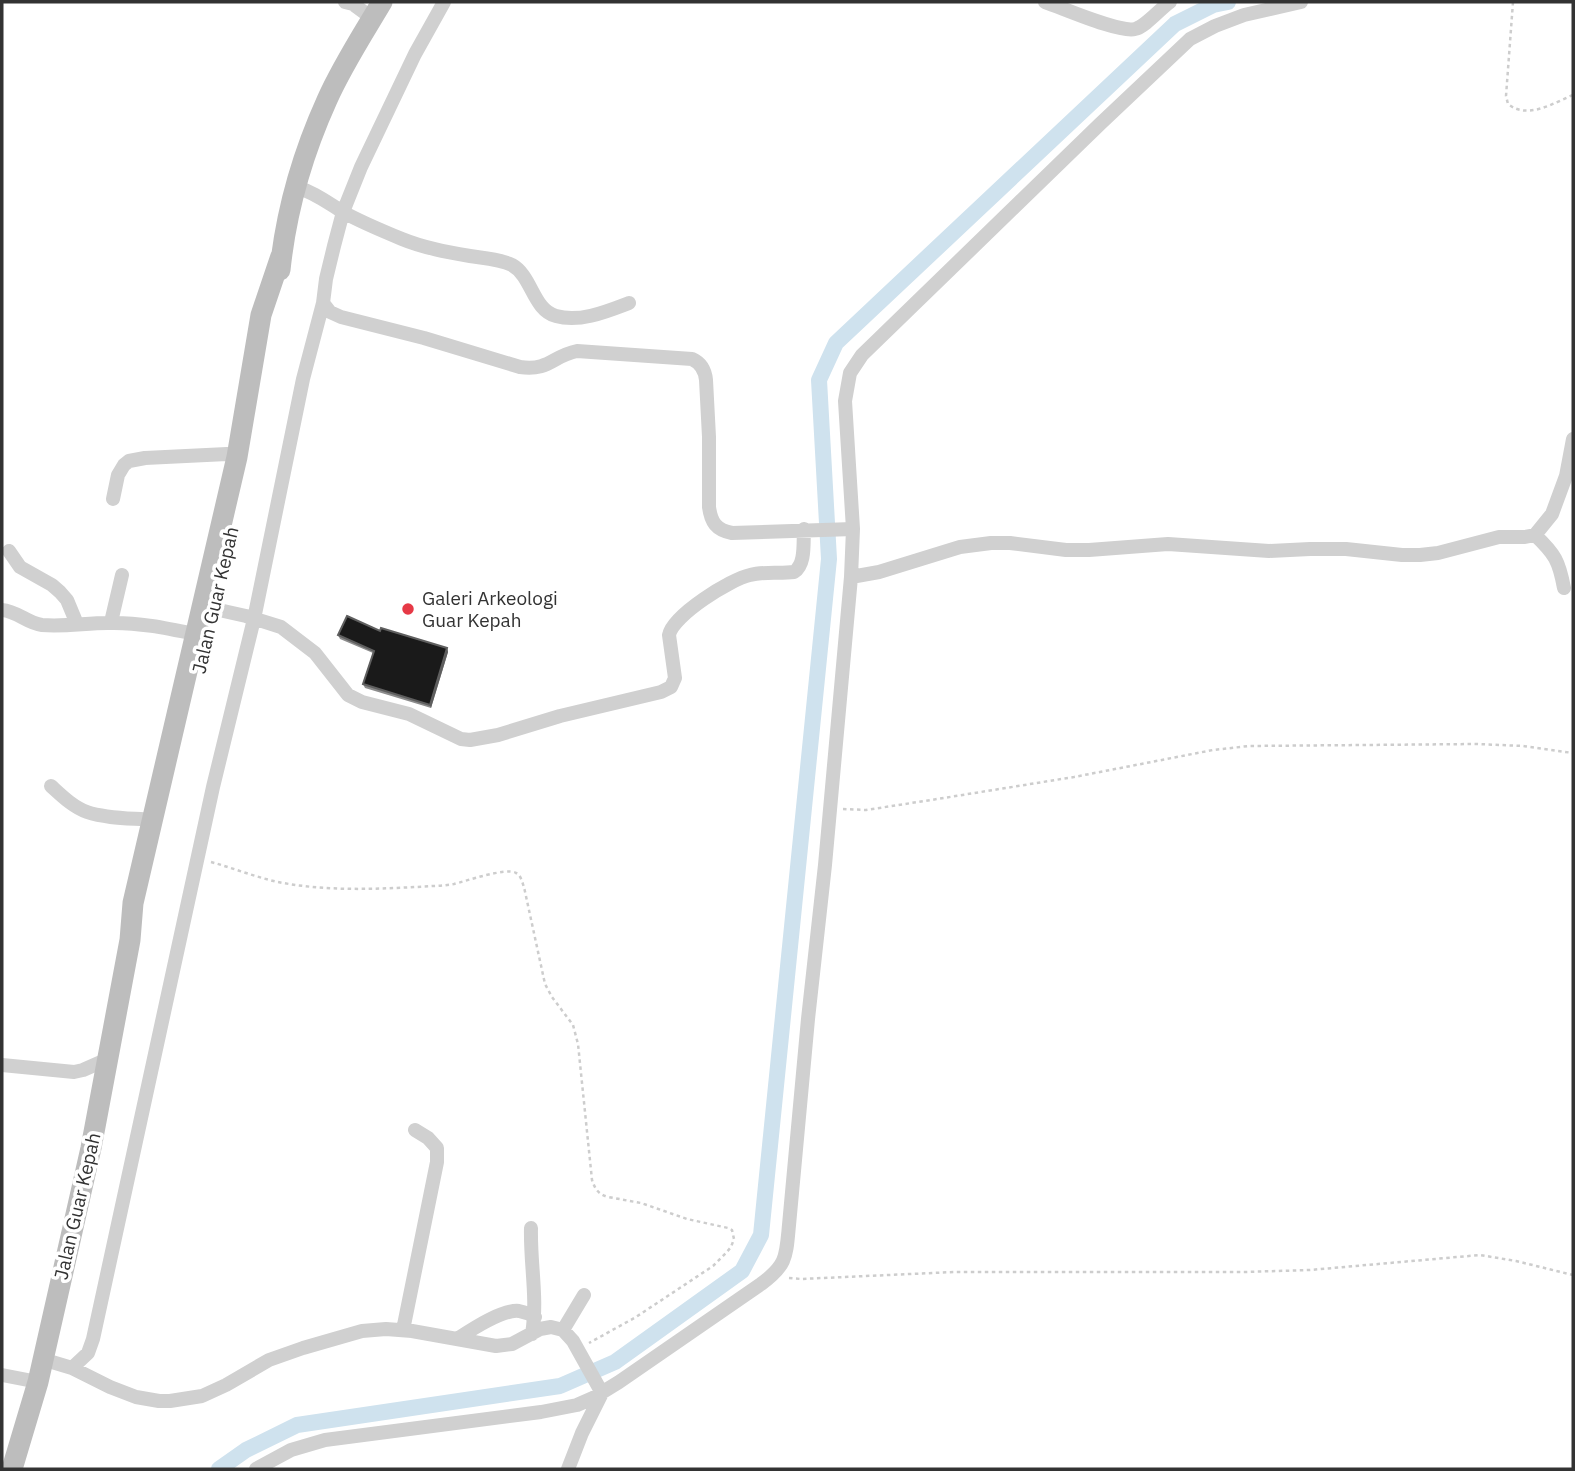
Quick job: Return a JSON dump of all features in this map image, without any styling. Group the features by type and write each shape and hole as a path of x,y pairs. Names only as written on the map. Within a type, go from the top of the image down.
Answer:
{"main road":[{"name":"Jalan Guar Kepah","path":"12,1469 38,1382 91,1148 130,940 133,903 195,634 213,609 261,315 302,189 310,140 342,68 377,10"},
{"name":"Jalan Guar Kepah","path":"130,940 145,907 166,824 248,454 275,317 281,256"}],"street":[{"path":"72,1368 85,1357 93,1339 303,379 323,303 339,209 432,20 444,2"},
{"path":"1045,2 1125,30 1137,29 1170,2"},
{"path":"256,1469 282,1454 317,1442 577,1405 602,1393 777,1272 783,1262 788,1237 851,577 847,529 845,401 850,373 862,355 1190,39 1244,15 1301,2"},
{"path":"349,3 377,10"},
{"path":"302,189 411,242 513,266 522,274 547,312 557,317 584,317 629,303"},
{"path":"323,303 330,312 341,317 446,344 520,367 544,366 565,354 576,352 682,357 696,361 703,368 706,380 709,507 713,522 721,530 732,533 847,529"},
{"path":"851,577 879,572 960,547 991,543 1066,550 1168,544 1260,551 1346,549 1402,555 1438,554 1499,537 1535,535 1552,514 1566,476 1573,439"},
{"path":"113,499 118,474 129,461 227,454 237,457"},
{"path":"213,609 281,627 308,647 322,661 343,691 355,699 410,714 461,739 485,738 560,716 661,692 671,687 676,678 669,635 678,619 744,576 798,570 802,563 808,529"},
{"path":"1535,535 1556,557 1561,568 1564,589"},
{"path":"9,551 20,567 60,592 67,600 77,624"},
{"path":"111,622 122,575"},
{"path":"2,610 19,614 28,621 40,624 111,622 158,626 195,634"},
{"path":"51,786 72,804 88,812 153,820"},
{"path":"2,1065 74,1072 108,1059"},
{"path":"403,1330 437,1162 437,1148 415,1130"},
{"path":"531,1228 535,1305 532,1334"},
{"path":"563,1330 584,1295"},
{"path":"457,1339 510,1312 520,1311 535,1317"},
{"path":"42,1359 72,1368 110,1387 136,1396 159,1401 180,1400 215,1391 261,1364 303,1348 362,1331 403,1330 496,1346 512,1344 546,1327 555,1327 563,1330 580,1351 602,1393"},
{"path":"2,1375 38,1382"},
{"path":"568,1469 602,1393"}],"path":[{"path":"1513,2 1506,96 1508,104 1515,110 1526,112 1573,95"},
{"path":"830,807 866,810 1249,746 1477,744 1523,746 1573,753"},
{"path":"198,858 279,882 340,888 435,886 513,871 519,875 545,984 551,997 569,1018 575,1033 583,1082 592,1180 596,1190 608,1197 641,1203 688,1219 728,1228 734,1234 731,1247 712,1266 580,1351"},
{"path":"777,1272 781,1276 795,1279 954,1272 1244,1272 1336,1268 1480,1255 1509,1259 1573,1275"}],"building":[{"path":"347,616 380,631 381,628 447,648 430,705 363,684 374,651 338,635"}],"waterway":[{"path":"219,1469 246,1450 297,1425 560,1386 615,1362 742,1271 761,1235 829,559 819,380 836,343 1175,24 1213,5 1228,2"}],"place":[{"name":"Galeri Arkeologi Guar Kepah","path":"408,609"}]}
